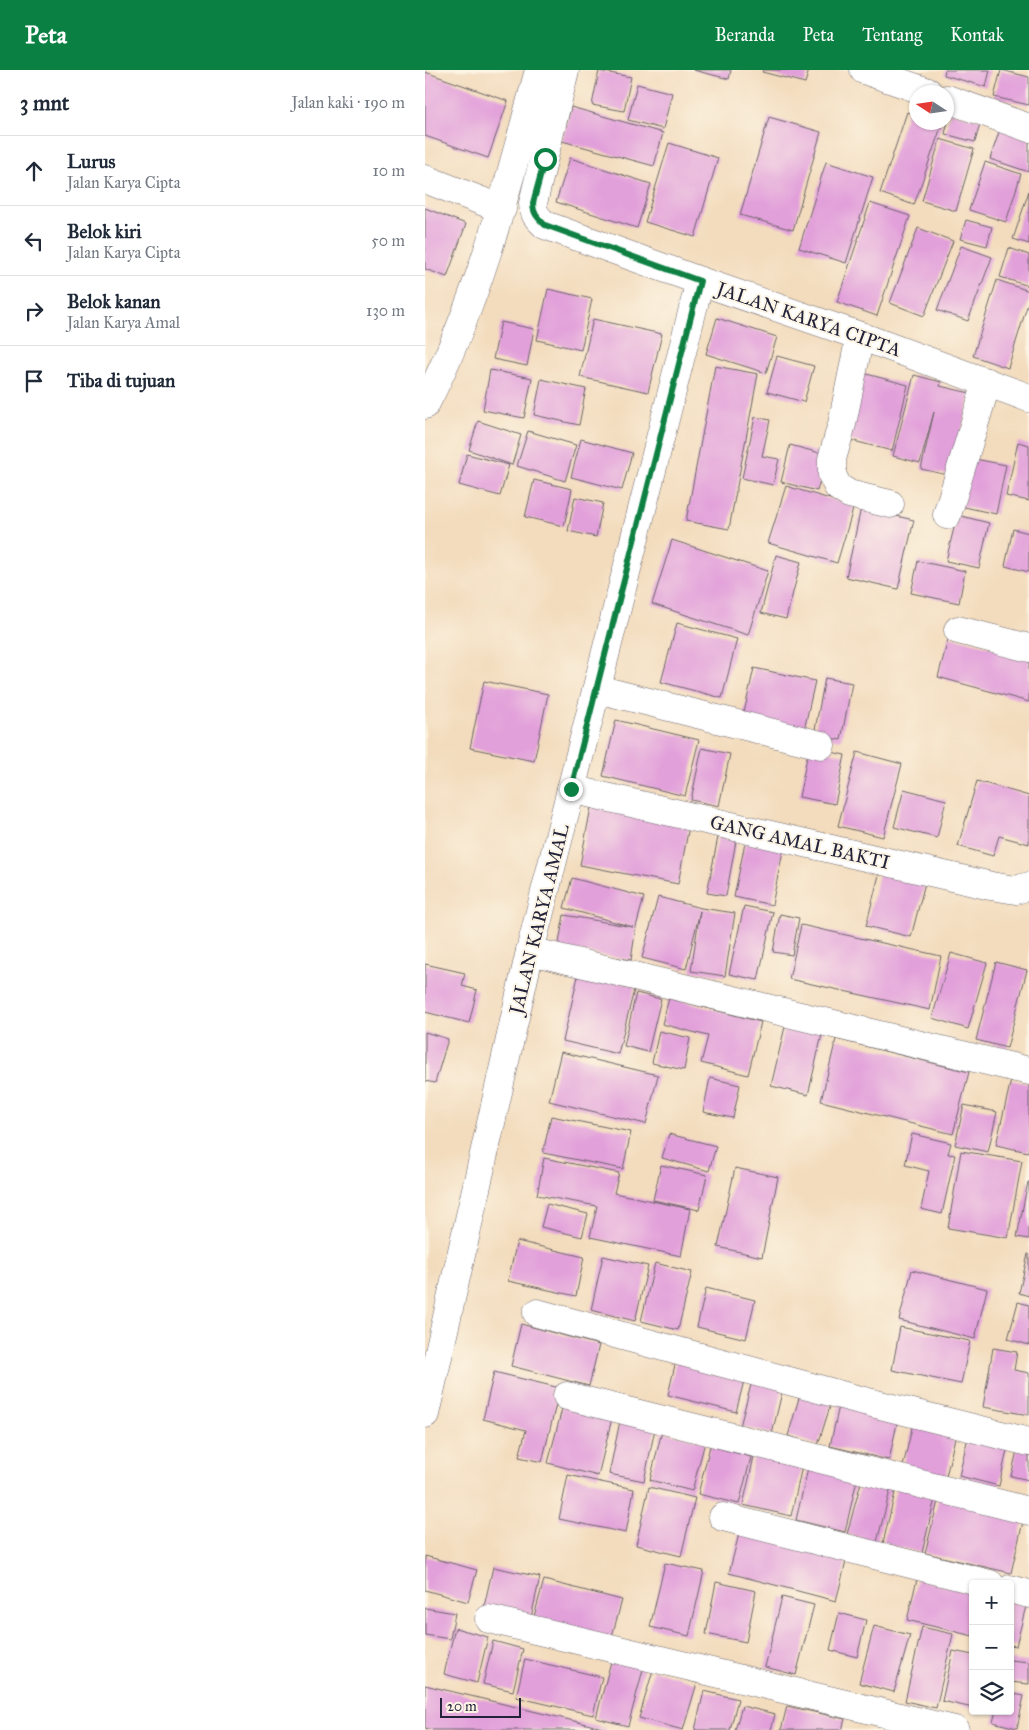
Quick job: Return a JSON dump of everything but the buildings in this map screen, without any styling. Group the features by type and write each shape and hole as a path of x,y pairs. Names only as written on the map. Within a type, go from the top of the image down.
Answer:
{"street":[{"path":"425,405 461,323 502,209 539,70"},
{"name":"JALAN KARYA CIPTA","path":"565,70 533,203 533,210 538,219 545,225 860,336 1029,398"},
{"path":"864,70 909,85"},
{"path":"954,101 1029,128"},
{"path":"425,179 502,209"},
{"name":"JALAN KARYA AMAL","path":"426,1401 530,951 700,281"},
{"path":"860,336 842,424 832,460 832,475 838,487 849,494 890,504"},
{"path":"947,514 987,382"},
{"path":"958,630 1029,648"},
{"path":"597,689 821,745"},
{"name":"GANG AMAL BAKTI","path":"571,789 991,886 1016,890 1029,886"},
{"path":"530,951 1029,1071"},
{"path":"537,1313 1029,1442"},
{"path":"567,1396 1029,1511"},
{"path":"723,1517 974,1580"},
{"path":"1014,1590 1029,1594"},
{"path":"489,1618 955,1730"}],"route":[{"path":"545,159 533,203 533,210 538,219 545,225 700,281 571,789"}]}
